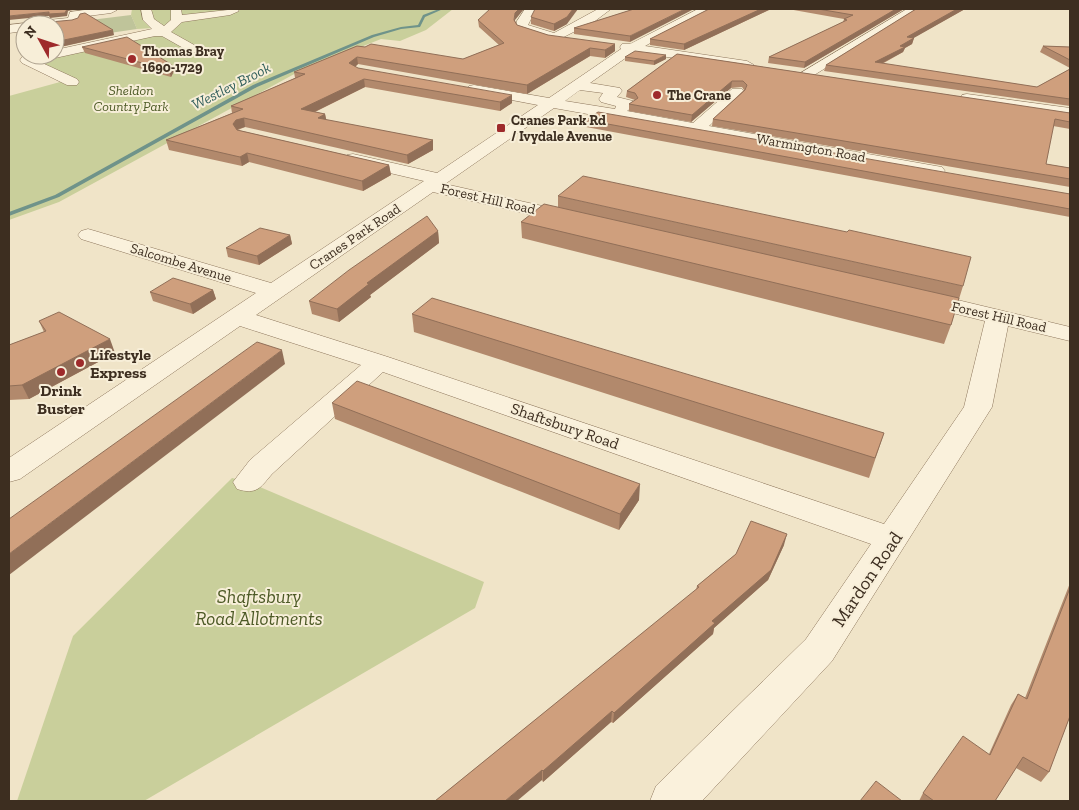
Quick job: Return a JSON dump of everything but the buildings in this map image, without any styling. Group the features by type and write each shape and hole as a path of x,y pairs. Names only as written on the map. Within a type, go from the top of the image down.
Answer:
{"street":[{"path":"146,9 146,19 159,31 192,49"},
{"path":"65,52 168,29 176,14 234,11 232,9"},
{"path":"530,9 522,26 538,33 580,40"},
{"path":"556,37 591,19 605,9"},
{"name":"Cranes Park Road","path":"9,472 552,103 577,85 623,46 706,9"},
{"path":"826,77 802,73 914,9"},
{"path":"65,22 75,18 74,14 111,12"},
{"path":"623,46 759,67"},
{"path":"32,65 72,82"},
{"path":"577,85 615,91 606,99 628,104 615,114"},
{"name":"Warmington Road","path":"455,86 950,173"},
{"path":"697,128 738,92"},
{"path":"953,96 1070,112"},
{"name":"Forest Hill Road","path":"339,155 595,224"},
{"name":"Salcombe Avenue","path":"88,236 274,291"},
{"name":"Forest Hill Road","path":"902,294 1070,334"},
{"name":"Mardon Road","path":"672,801 819,650 978,407 998,316"},
{"name":"Shaftsbury Road","path":"236,317 379,362 893,539"},
{"path":"248,482 261,467 379,362"}],"green space":[{"name":"Sheldon Country Park","path":"132,9 453,9 426,30 400,41 381,39 298,72 59,202 9,220 9,96 60,82 76,81 46,65 65,65 65,54 147,36 153,28 137,29 131,15"},
{"path":"131,15 137,29 65,40 65,23"},
{"name":"Shaftsbury Road Allotments","path":"232,478 248,482 484,582 475,608 144,801 17,801 73,636"}],"waterway":[{"name":"Westley Brook","path":"9,214 57,196 255,86 373,36 401,28 419,26 424,16 441,9"}],"place":[{"name":"Thomas Bray 1690-1729","path":"132,59"},
{"name":"The Crane","path":"657,95"},
{"name":"Cranes Park Rd / Ivydale Avenue","path":"501,128"},
{"name":"Lifestyle Express","path":"80,363"},
{"name":"Drink Buster","path":"61,372"}]}
